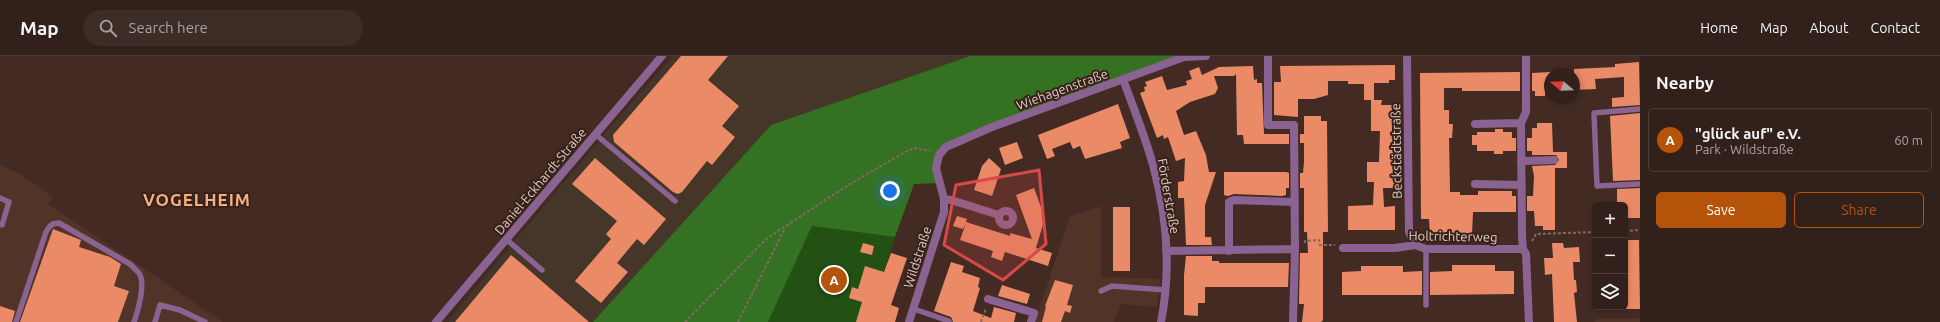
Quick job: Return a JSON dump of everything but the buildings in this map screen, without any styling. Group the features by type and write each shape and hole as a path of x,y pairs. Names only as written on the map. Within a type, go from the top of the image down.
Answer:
{"street":[{"name":"Daniel-Eckhardt-Straße","path":"437,322 662,56"},
{"name":"Wiehagenstraße","path":"939,155 954,143 1123,79 1184,57 1206,56"},
{"path":"1268,56 1268,125 1294,125 1295,248 1294,311 1292,322"},
{"name":"Beckstädtstraße","path":"1407,56 1409,232 1415,245"},
{"path":"1526,56 1526,112 1521,123 1521,161 1523,249 1526,254 1529,322"},
{"name":"Förderstraße","path":"1123,79 1153,165 1162,208 1166,251 1166,290 1161,322"},
{"path":"1475,124 1521,123"},
{"name":"Wildstraße","path":"909,322 944,212 944,200 936,168 939,155"},
{"path":"1521,161 1554,160"},
{"path":"1474,184 1522,185"},
{"path":"944,200 951,200 999,215"},
{"path":"1229,251 1229,202 1234,200 1295,202"},
{"name":"Holtrichterweg","path":"1343,248 1394,248 1415,245 1426,249 1523,249"},
{"path":"1166,251 1229,251 1295,248"},
{"path":"988,299 1034,313 1031,322"}],"lane":[{"path":"1640,109 1594,113 1596,186 1640,184"},
{"path":"595,134 675,201"},
{"path":"0,198 9,202 2,225"},
{"path":"16,322 46,232 49,226 53,223 59,223 130,264 139,273 142,280 141,293 139,308 134,322"},
{"path":"507,240 542,270"},
{"path":"1426,249 1426,305"},
{"path":"1101,291 1112,286 1166,290"},
{"path":"154,322 160,305 180,310 206,322"},
{"path":"914,309 949,321"}],"path":[{"path":"685,322 766,239 845,187 907,150 915,148 922,149 939,155"},
{"path":"738,322 786,227"},
{"path":"1628,231 1640,230"},
{"path":"1523,249 1531,243 1536,234 1592,232"},
{"path":"1295,248 1305,248 1306,241 1319,240 1320,245 1343,244 1343,248"},
{"path":"981,322 988,299"}],"highlighted area":[{"path":"1039,170 1046,244 1003,280 944,245 956,185"}],"shaded area":[{"path":"673,56 970,56 771,125 593,322 447,322 607,131"},
{"path":"0,165 22,175 53,197 48,204 223,322 0,322"},
{"path":"1101,206 1101,277 1160,279 1157,307 1121,304 1114,322 1035,322 1070,216"},
{"path":"1640,318 1640,322 1595,322 1595,319"}],"green space":[{"path":"970,56 1177,56 991,127 939,154 939,183 914,184 895,237 812,226 768,322 593,322 771,125"},
{"path":"812,226 895,237 867,322 768,322"}],"place":[{"name":"\"glück auf\" e.V.","path":"834,280"}],"district":[{"name":"VOGELHEIM","path":"197,200"}]}
